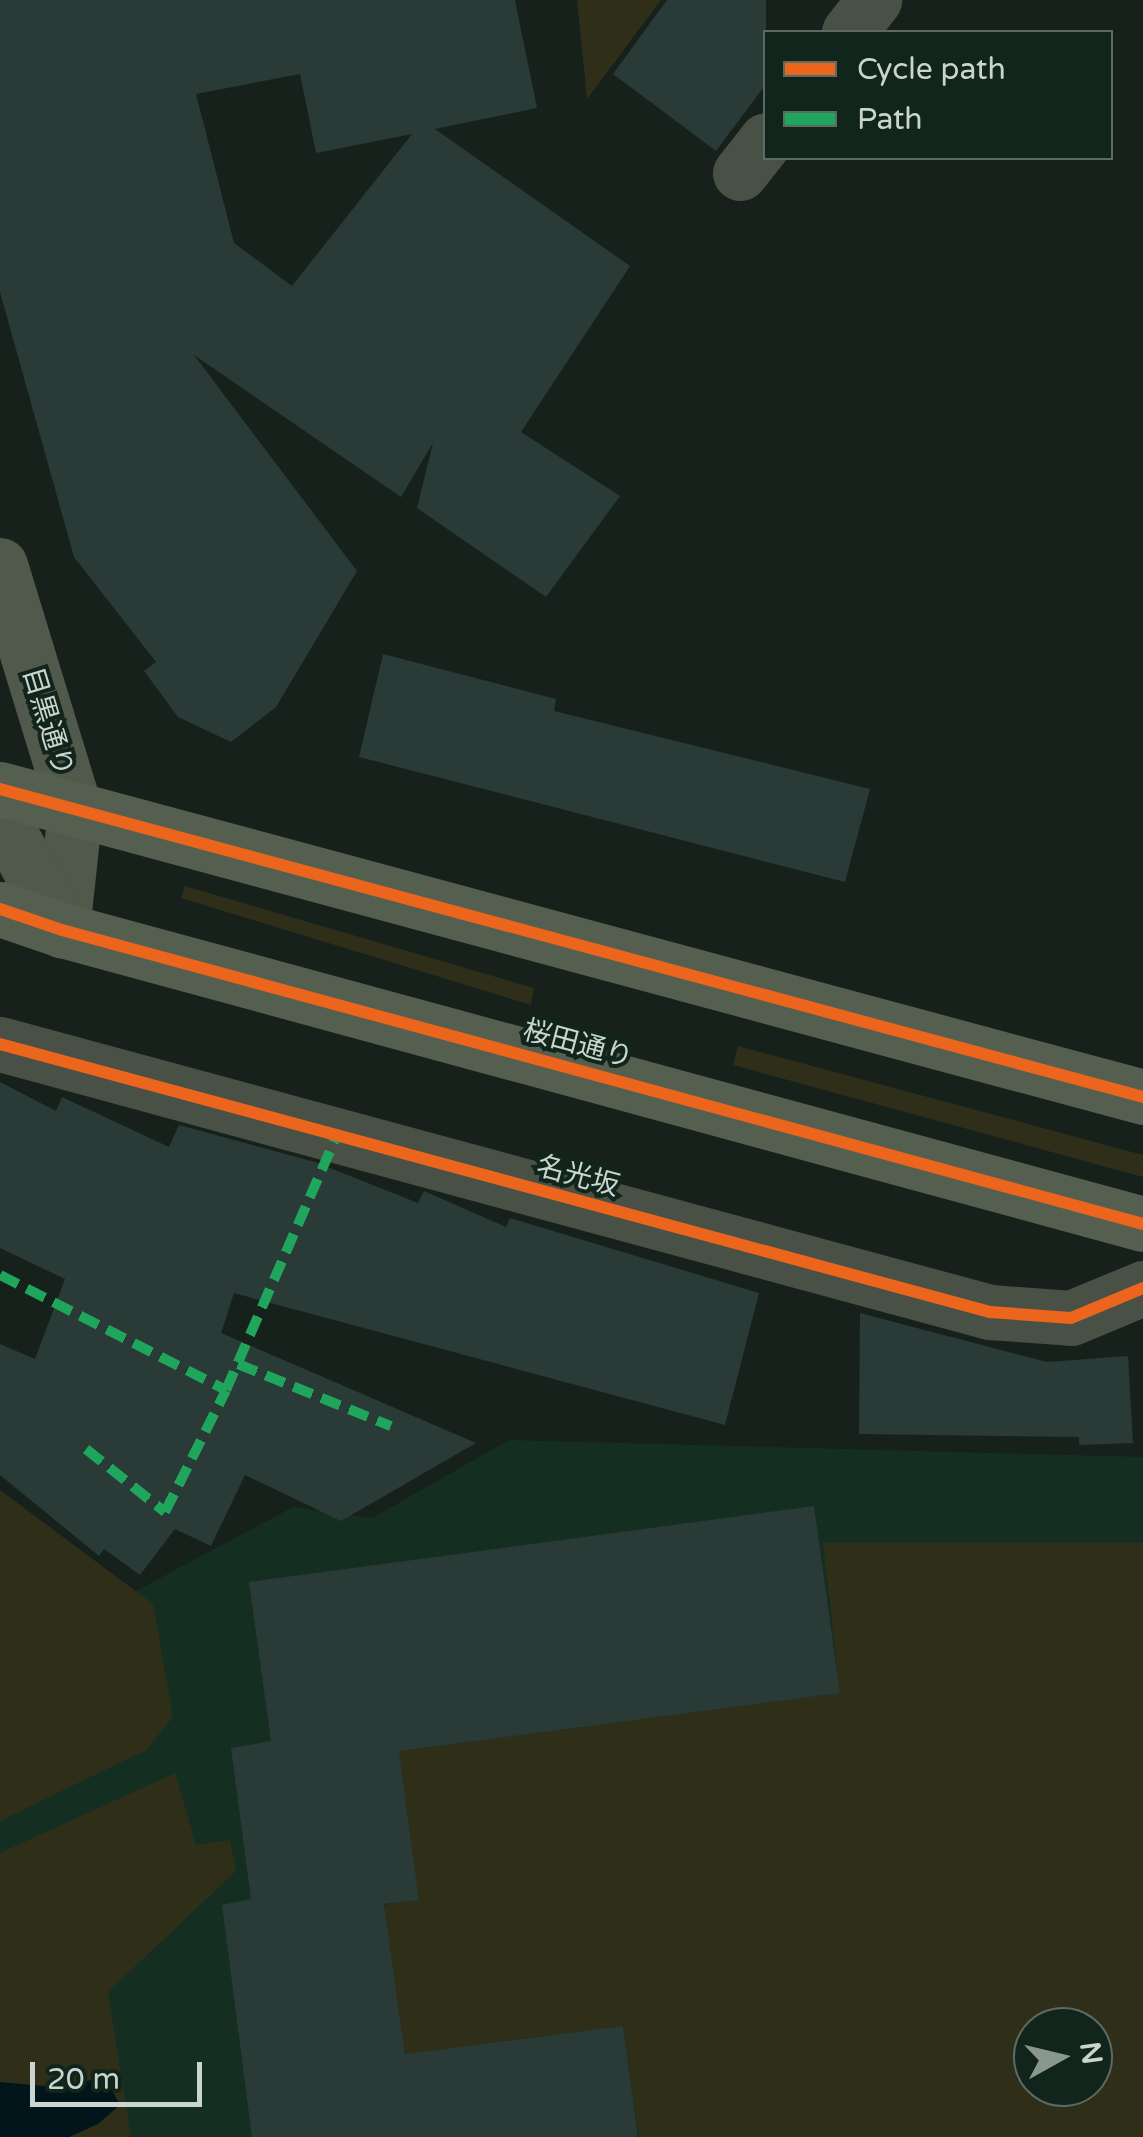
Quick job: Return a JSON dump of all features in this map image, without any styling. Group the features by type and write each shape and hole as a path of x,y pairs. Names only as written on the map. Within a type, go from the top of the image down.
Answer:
{"highway":[{"path":"0,789 1143,1096"},
{"name":"桜田通り","path":"0,909 62,930 1143,1224"}],"main road":[{"name":"目黒通り","path":"0,566 75,810 62,930"},
{"path":"0,814 62,930"}],"street":[{"path":"850,30 874,0"},
{"name":"名光坂","path":"0,1044 990,1312 1071,1318 1143,1288"}],"shaded area":[{"path":"577,0 661,0 587,99"},
{"path":"185,886 534,988 531,1005 181,898"},
{"path":"738,1046 1143,1155 1143,1177 733,1065"},
{"path":"509,1440 1143,1457 1143,2137 0,2137 0,1491 134,1592 293,1507 372,1518"},
{"path":"0,1490 153,1604 173,1717 146,1750 0,1821"},
{"path":"823,1543 1143,1543 1143,2137 639,2137 623,2026 405,2054 384,1905 419,1899 399,1751 840,1693"},
{"path":"175,1773 196,1845 230,1840 236,1871 108,1992 131,2137 0,2137 0,1853"},
{"path":"97,2078 112,2090 120,2105 98,2124 69,2137 0,2137 0,2082 66,2088"}],"building":[{"path":"0,0 515,0 537,108 435,129 630,266 521,432 620,496 546,597 417,508 433,443 401,497 194,355 357,571 276,707 231,742 178,717 144,671 156,662 74,557 0,292","holes":["300,74 316,153 412,134 292,286 234,243 196,94"]},
{"path":"667,0 766,0 763,88 716,151 613,74"},
{"path":"383,654 556,699 554,711 870,789 845,882 359,757"},
{"path":"0,1082 56,1111 62,1097 169,1147 179,1125 315,1162 418,1203 424,1191 506,1227 510,1218 759,1293 725,1425 234,1293 221,1333 476,1443 341,1521 245,1475 211,1546 175,1529 140,1575 104,1549 99,1556 0,1475 0,1344 35,1359 65,1279 0,1248"},
{"path":"860,1313 1047,1362 1128,1356 1133,1443 1079,1445 1079,1437 859,1434"},
{"path":"814,1506 840,1693 399,1751 419,1900 384,1904 405,2054 623,2026 638,2137 252,2137 222,1905 251,1899 231,1748 271,1741 249,1582"}],"marked path":[{"path":"86,1449 165,1512 226,1390 336,1137"},
{"path":"0,1275 226,1390"},
{"path":"238,1364 391,1426"}],"cycle path":[{"path":"0,789 1143,1097"},
{"path":"0,909 62,930 1143,1224"},
{"path":"0,1044 990,1312 1071,1318 1143,1288"}]}
